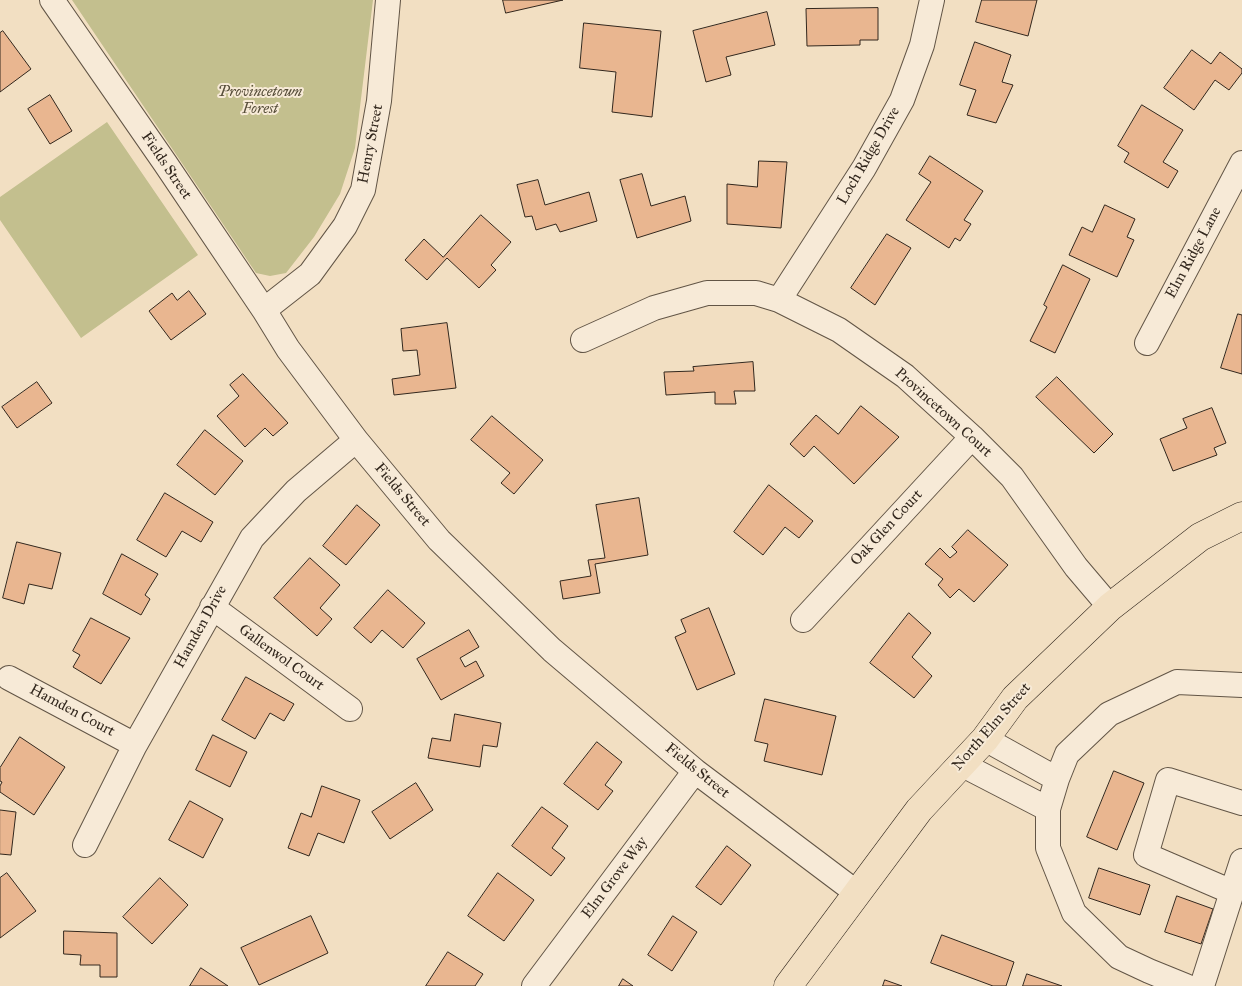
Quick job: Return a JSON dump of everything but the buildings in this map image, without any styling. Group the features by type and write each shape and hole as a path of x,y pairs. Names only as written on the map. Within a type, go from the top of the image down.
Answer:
{"main road":[{"name":"North Elm Street","path":"788,986 919,810 985,739 1015,698 1110,607 1200,537 1242,516"}],"street":[{"name":"Fields Street","path":"52,0 165,163 264,310 288,350 356,440 439,540 552,650 695,771 857,893"},
{"name":"Henry Street","path":"264,310 310,274 345,226 363,190 379,101 388,0"},
{"name":"Loch Ridge Drive","path":"779,300 864,168 902,100 922,46 932,0"},
{"name":"Elm Ridge Lane","path":"1147,343 1242,163"},
{"name":"Provincetown Court","path":"583,340 654,308 707,293 756,293 779,300 839,330 905,376 972,437 1012,477 1076,566 1110,607"},
{"name":"Oak Glen Court","path":"803,620 972,437"},
{"name":"Hamden Drive","path":"85,845 135,745 252,538 296,491 356,440"},
{"name":"Gallenwol Court","path":"212,607 350,709"},
{"name":"Hamden Court","path":"9,678 135,745"},
{"path":"1186,986 1148,972 1119,957 1074,913 1048,848 1048,809 1056,779 1067,754 1109,714 1177,682 1242,685"},
{"path":"985,739 1056,779"},
{"path":"961,764 1048,809"},
{"name":"Elm Grove Way","path":"534,986 695,771"},
{"path":"1232,892 1146,855 1168,780 1242,803"},
{"path":"1202,986 1242,861"}],"green space":[{"name":"Provincetown Forest","path":"72,0 373,0 355,148 340,194 314,237 286,273 270,276 256,273"},
{"path":"107,122 198,255 81,338 0,220 0,197"}]}
